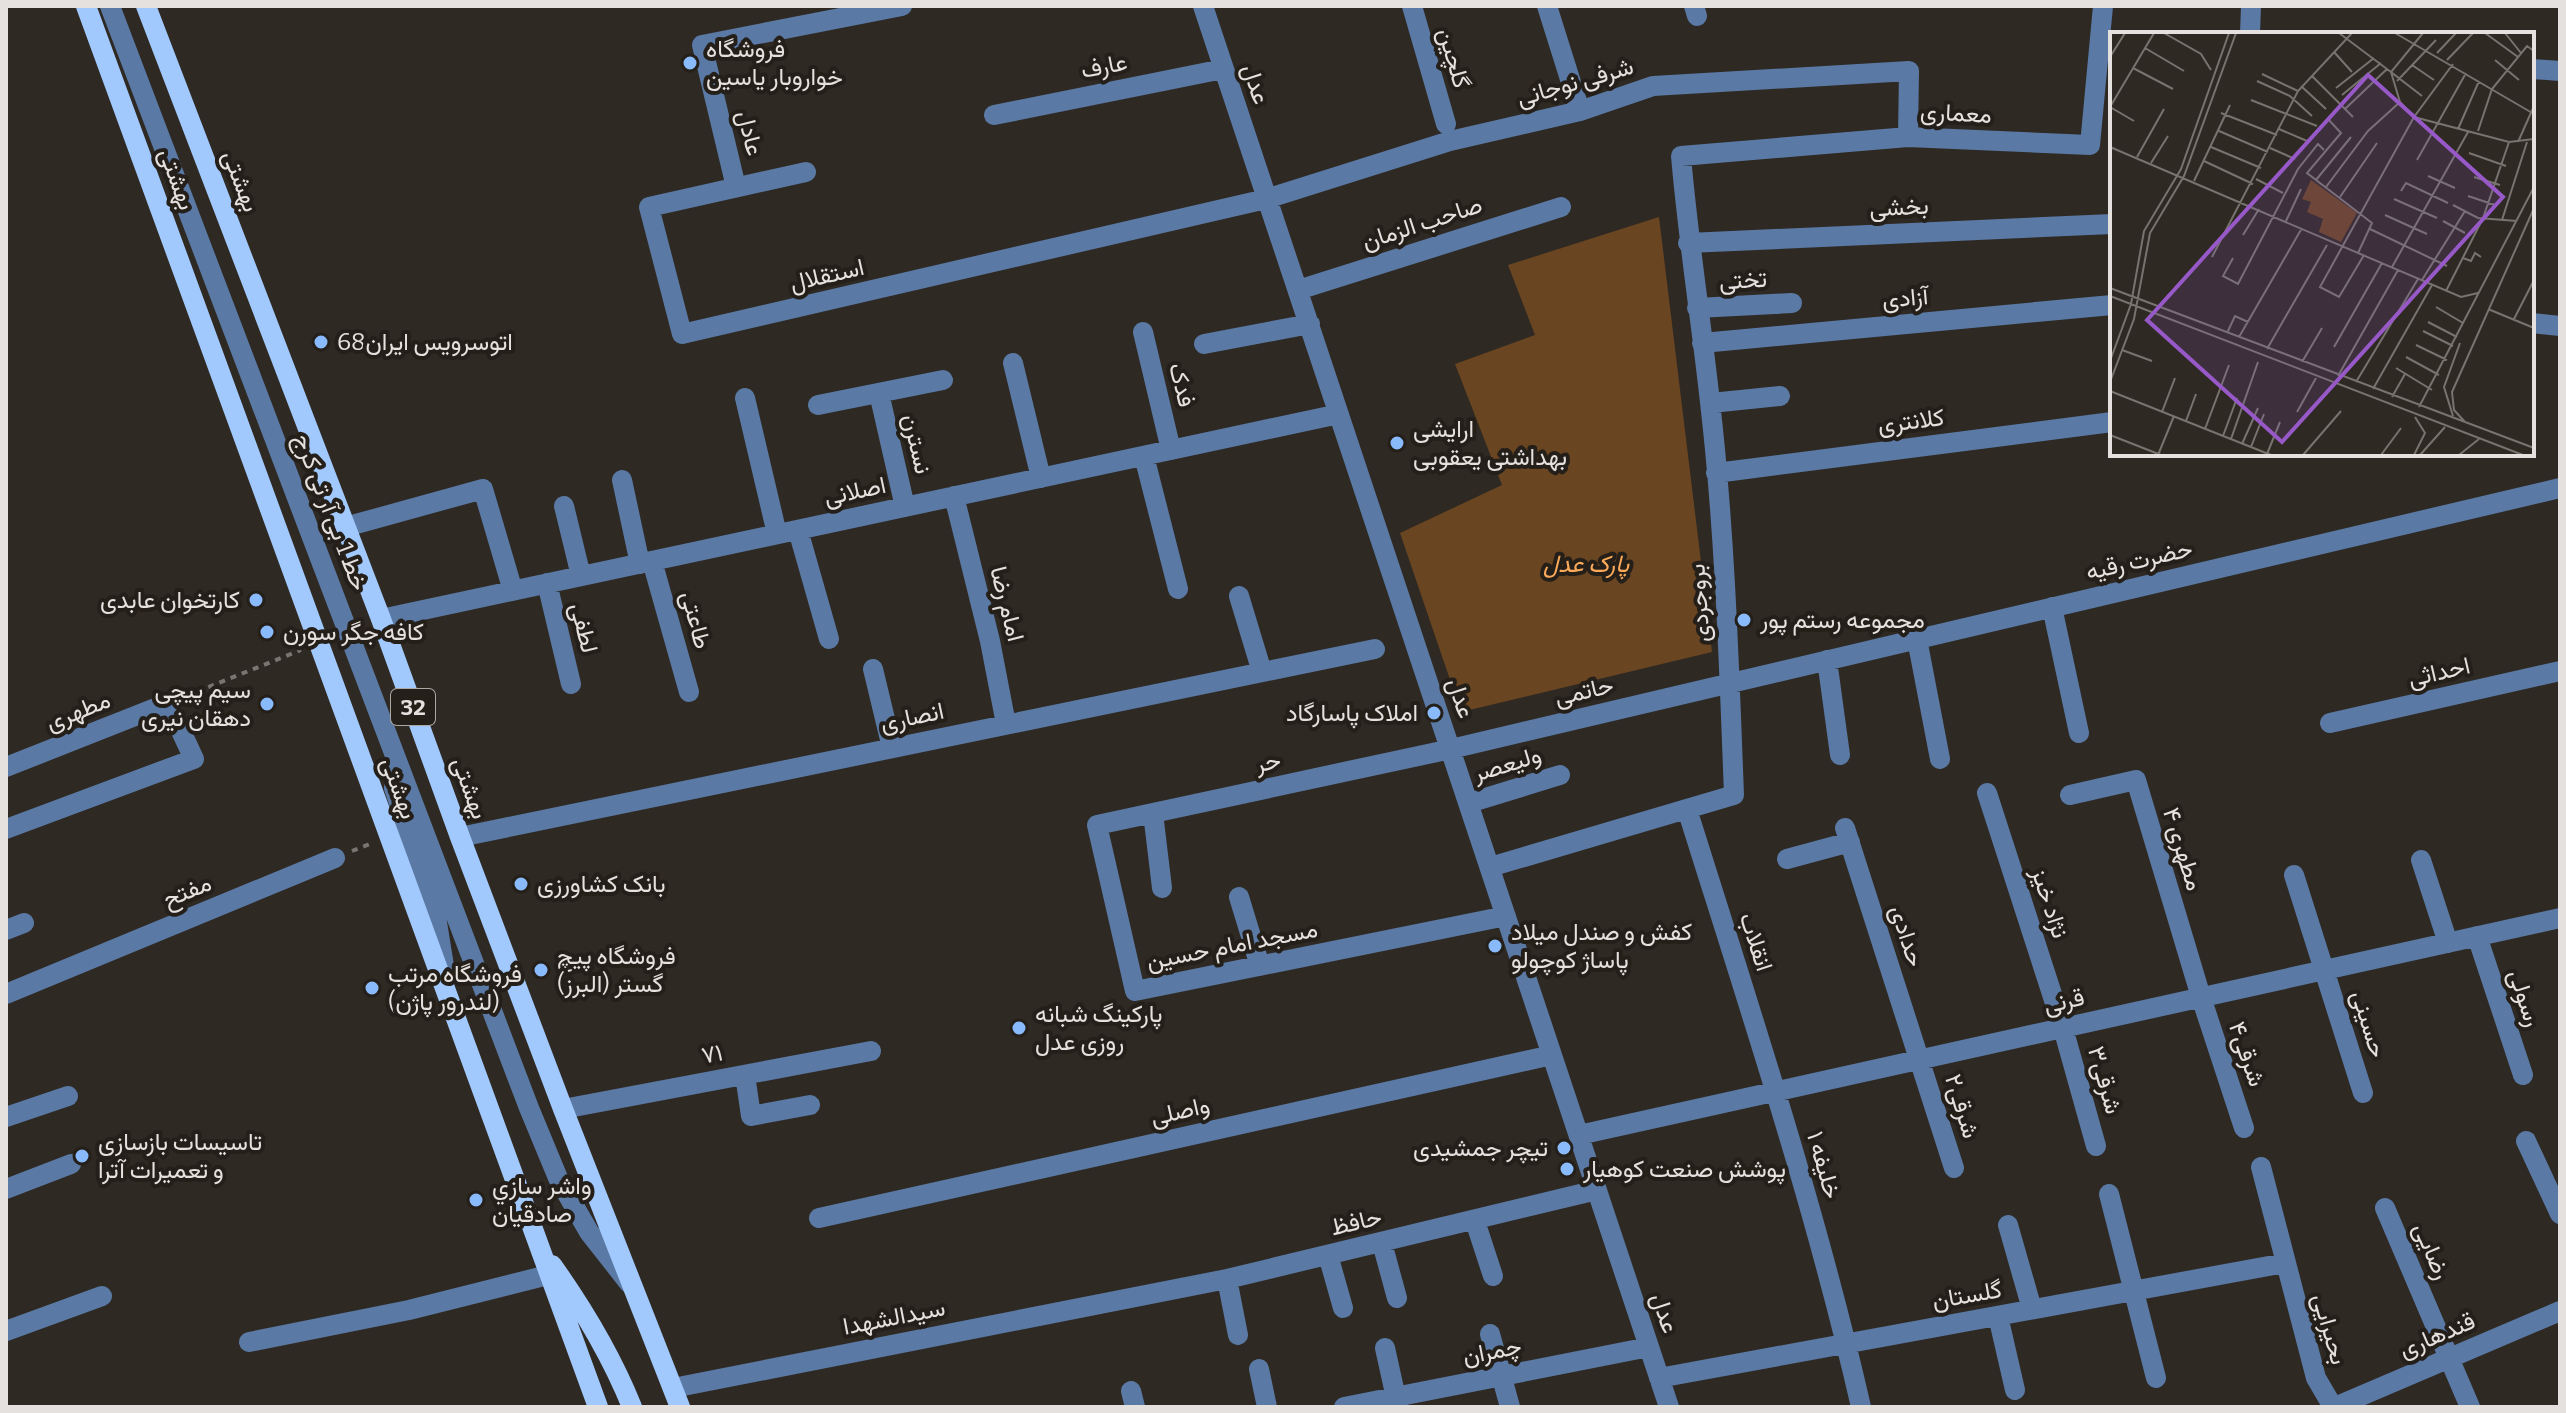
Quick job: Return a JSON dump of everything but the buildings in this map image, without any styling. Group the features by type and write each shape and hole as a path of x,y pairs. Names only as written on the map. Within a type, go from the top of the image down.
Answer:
{"main road":[{"name":"بهشتی","path":"86,6 598,1407"},
{"name":"بهشتى","path":"146,6 381,619 563,1109 676,1397"},
{"path":"536,1242 589,1317 616,1367 632,1407"}],"street":[{"name":"خط 1 بی آر تی کرج","path":"98,6 404,815 435,910 448,994"},
{"name":"خط 1 بی آر تی کرج","path":"110,6 529,1108 558,1178 589,1232 634,1289"},
{"name":"عادل","path":"736,187 702,45 902,6"},
{"name":"عدل","path":"1203,6 1669,1407"},
{"name":"گلچین","path":"1412,6 1446,124"},
{"path":"1547,6 1580,111"},
{"name":"معماری","path":"1681,156 1908,137 2090,145 2103,6"},
{"path":"2250,32 2251,6"},
{"name":"عارف","path":"994,115 1223,69"},
{"path":"2534,69 2560,71"},
{"name":"شرفی نوجانی","path":"1266,199 1450,141 1580,111 1653,86 1909,71 1908,137"},
{"name":"بروجردی","path":"1490,867 1734,795 1730,683 1711,403 1688,243 1681,156"},
{"name":"استقلال","path":"806,172 649,207 682,334 1266,199"},
{"name":"صاحب الزمان","path":"1298,290 1561,207"},
{"name":"بخشی","path":"1688,243 2110,224"},
{"name":"تختی","path":"1697,308 1792,303"},
{"name":"آزادی","path":"1702,343 2110,305"},
{"path":"2534,323 2560,326"},
{"path":"1204,344 1310,324"},
{"name":"فدک","path":"1143,332 1171,450"},
{"path":"1013,363 1041,478"},
{"path":"818,405 943,380"},
{"name":"نسترن","path":"879,393 905,507"},
{"path":"1711,403 1780,396"},
{"path":"745,398 777,534"},
{"name":"اصلانی","path":"381,619 1339,414"},
{"name":"کلانتری","path":"1716,473 2110,422"},
{"path":"1144,456 1178,589"},
{"name":"طاعتی","path":"622,480 689,692"},
{"name":"حضرت رقیه","path":"1730,683 2560,488"},
{"path":"345,527 483,489 513,591"},
{"name":"امام رضا","path":"954,496 990,641 1006,724"},
{"path":"564,506 581,576"},
{"path":"798,530 829,639"},
{"name":"لطفی","path":"547,583 571,684"},
{"path":"1239,596 1262,672"},
{"path":"2052,607 2079,733"},
{"path":"1917,639 1940,759"},
{"name":"انصاری","path":"460,837 1375,649"},
{"path":"1827,660 1840,755"},
{"path":"873,669 892,748"},
{"name":"احداثی","path":"2330,723 2560,671"},
{"name":"حاتمی","path":"1451,749 1730,683"},
{"path":"6,829 194,759 168,703"},
{"name":"مطهری","path":"6,767 168,703"},
{"name":"حر","path":"1097,825 1451,749"},
{"name":"ولیعصر","path":"1469,803 1560,775"},
{"name":"مطهری ۴","path":"2070,795 2136,780 2201,997"},
{"name":"نژاد خیز","path":"1987,793 2063,1028"},
{"name":"انقلاب","path":"1687,809 1776,1091"},
{"path":"1153,813 1162,888"},
{"name":"مسجد امام حسین","path":"1097,825 1135,991 1506,916"},
{"name":"حدادی","path":"1787,859 1848,835 1920,1060"},
{"name":"مفتح","path":"6,994 335,858"},
{"path":"2421,860 2448,943"},
{"name":"حسینی","path":"2294,875 2363,1093"},
{"path":"1239,897 1260,966"},
{"name":"قرنی","path":"1579,1135 2560,918"},
{"name":"رسولی","path":"2477,936 2523,1075"},
{"name":"۴شرقی","path":"2201,997 2244,1128"},
{"name":"۳شرقی","path":"2063,1028 2096,1146"},
{"name":"۷۱","path":"563,1109 871,1051"},
{"name":"واصلی","path":"819,1218 1552,1055"},
{"name":"۲شرقی","path":"1920,1060 1954,1168"},
{"path":"745,1075 751,1116 810,1105"},
{"name":"خلیفه ۱","path":"1776,1091 1861,1407"},
{"path":"6,1117 68,1096"},
{"path":"2526,1141 2560,1214"},
{"path":"6,1189 71,1164"},
{"name":"بحیرایی","path":"2261,1167 2316,1378 2334,1407"},
{"name":"حافظ","path":"1125,1298 1227,1279 1597,1190"},
{"path":"2109,1194 2156,1378"},
{"name":"رضایی","path":"2385,1208 2470,1407"},
{"path":"1475,1221 1493,1276"},
{"path":"2008,1225 2032,1309"},
{"path":"1382,1243 1397,1298"},
{"path":"1328,1255 1343,1308"},
{"name":"گلستان","path":"1659,1378 2285,1263"},
{"path":"249,1342 409,1310 548,1275"},
{"path":"1227,1279 1238,1335"},
{"path":"6,1331 102,1296"},
{"name":"سیدالشهدا","path":"676,1397 1125,1298"},
{"name":"قندهاری","path":"2334,1407 2560,1311"},
{"path":"1998,1316 2015,1390"},
{"path":"1490,1334 1510,1407"},
{"name":"چمران","path":"1344,1407 1397,1402 1501,1375 1649,1347"},
{"path":"1385,1348 1397,1402"},
{"path":"1259,1369 1267,1407"}],"path":[{"path":"168,703 318,643"},
{"path":"335,858 389,836"}],"green space":[{"name":"پارک عدل","path":"1659,217 1712,652 1461,712 1400,533 1502,485 1455,364 1535,335 1508,265"}],"place":[{"name":"فروشگاه خواروبار یاسین","path":"690,63"},
{"name":"اتوسرویس ایران68","path":"321,342"},
{"name":"ارایشی بهداشتی یعقوبی","path":"1397,443"},
{"name":"کارتخوان عابدی","path":"256,600"},
{"name":"مجموعه رستم پور","path":"1744,620"},
{"name":"کافه جگر سورن","path":"267,632"},
{"name":"سیم پیچی دهقان نیری","path":"267,704"},
{"name":"املاک پاسارگاد","path":"1434,713"},
{"name":"بانک کشاورزی","path":"521,884"},
{"name":"کفش و صندل میلاد پاساژ کوچولو","path":"1495,946"},
{"name":"فروشگاه پیچ گستر (البرز)","path":"541,970"},
{"name":"فروشگاه مرتب (لندرور پاژن)","path":"372,988"},
{"name":"پارکینگ شبانه روزی عدل","path":"1019,1028"},
{"name":"تیچر جمشیدی","path":"1564,1148"},
{"name":"تاسیسات بازسازی و تعمیرات آترا","path":"82,1156"},
{"name":"پوشش صنعت کوهیار","path":"1567,1169"},
{"name":"واشر سازي صادقیان","path":"476,1200"}]}
